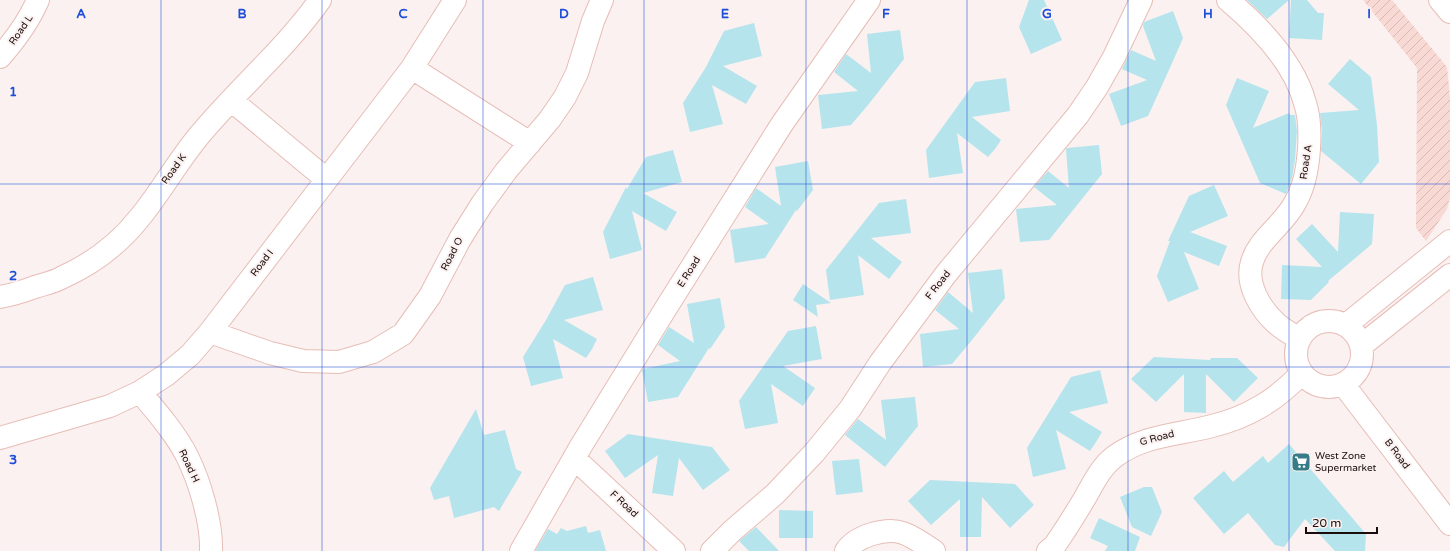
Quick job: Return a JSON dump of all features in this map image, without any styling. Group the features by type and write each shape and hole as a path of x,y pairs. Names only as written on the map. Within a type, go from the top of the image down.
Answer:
{"street":[{"name":"Road L","path":"0,58 16,39 34,11 38,0"},
{"name":"Road K","path":"0,297 62,278 92,262 119,241 142,216 176,166 202,132 285,44 306,20 320,0"},
{"name":"Road I","path":"0,438 110,406 140,392 166,375 190,355 210,332 412,68 455,0"},
{"name":"Road O","path":"210,332 270,353 303,361 339,362 373,352 403,334 430,296 460,238 482,204 506,171 550,119 565,97 576,73 593,21 602,0"},
{"name":"E Road","path":"521,551 574,458 777,131 869,0"},
{"name":"F Road","path":"712,551 732,531 776,494 814,453 850,409 889,350 946,274 1078,115 1097,87 1114,57 1141,0"},
{"name":"Road A","path":"1228,0 1255,24 1280,55 1295,78 1305,103 1310,130 1305,180 1296,201 1283,221 1256,250 1251,264 1251,278 1254,291 1260,303 1277,324 1288,333 1300,339"},
{"path":"1440,0 1450,12"},
{"path":"412,68 530,143"},
{"path":"231,100 326,179"},
{"path":"1346,325 1450,241"},
{"path":"1361,346 1450,275"},
{"path":"1329,320 1346,325 1358,338 1361,346 1362,355 1357,372 1351,379 1343,384 1335,386 1325,386 1308,380 1298,365 1296,356 1296,347 1305,331 1320,322 1329,320"},
{"name":"G Road","path":"1048,551 1055,545 1100,472 1113,458 1128,447 1145,440 1211,426 1233,420 1250,413 1287,389 1302,373"},
{"name":"B Road","path":"1343,384 1450,524"},
{"name":"Road H","path":"140,392 162,419 187,456 204,499 212,543 211,551"},
{"name":"F Road","path":"574,458 674,551"},
{"path":"846,551 864,536 883,531 902,533 920,541 934,551"}],"shaded area":[{"path":"1363,0 1392,0 1447,67 1450,98 1450,197 1447,209 1426,241 1416,228 1417,68"}],"building":[{"path":"1029,0 1044,0 1062,40 1031,54 1019,27"},
{"path":"1247,0 1289,0 1267,19"},
{"path":"1291,0 1307,0 1318,13 1324,13 1322,40 1289,38"},
{"path":"1173,11 1183,38 1173,61 1148,116 1121,126 1109,94 1147,80 1122,69 1131,50 1156,61 1143,26 1144,22"},
{"path":"754,23 762,56 723,66 757,86 746,104 712,85 723,124 690,132 683,103 706,67 724,31"},
{"path":"900,30 904,59 868,105 851,125 822,129 818,95 858,91 834,72 846,54 871,73 867,34"},
{"path":"1350,59 1371,77 1377,125 1379,162 1361,184 1321,151 1322,131 1320,113 1359,110 1328,84"},
{"path":"1006,78 1010,111 972,117 1001,140 995,149 988,157 957,133 963,173 929,178 926,150 975,82"},
{"path":"1237,78 1269,91 1253,128 1289,113 1290,115 1295,115 1297,131 1295,160 1292,178 1286,194 1260,183 1226,105"},
{"path":"1099,145 1102,174 1049,240 1020,242 1016,209 1057,205 1034,187 1048,171 1069,188 1066,149"},
{"path":"673,150 682,182 643,193 677,212 666,231 632,211 642,250 610,259 603,232 626,187 627,189 646,157"},
{"path":"808,161 813,190 797,211 796,210 765,258 735,263 730,230 769,224 745,207 756,188 781,206 775,167"},
{"path":"1214,185 1228,216 1190,232 1227,246 1219,266 1184,252 1199,289 1168,302 1157,276 1170,241 1168,241 1189,196"},
{"path":"906,199 911,233 871,238 902,262 889,279 858,255 864,295 830,300 826,270 879,203"},
{"path":"1340,212 1374,214 1372,244 1328,281 1329,282 1311,300 1281,299 1282,265 1322,267 1296,239 1312,224 1338,252"},
{"path":"1002,269 1005,298 972,340 952,364 923,367 920,334 959,329 935,310 948,292 973,313 968,273"},
{"path":"593,277 603,310 564,320 597,339 592,349 586,358 553,339 563,378 531,386 523,357 546,320 565,285"},
{"path":"803,284 831,303 816,305 818,317 793,300"},
{"path":"720,298 725,327 710,349 709,348 678,397 648,402 642,370 680,361 658,345 669,327 694,343 687,304"},
{"path":"816,326 822,359 783,366 815,388 803,406 771,384 778,423 745,429 739,401 788,331"},
{"path":"1154,357 1210,360 1211,358 1237,358 1258,378 1234,402 1206,374 1206,413 1184,412 1184,374 1156,402 1131,379"},
{"path":"1100,370 1108,403 1069,412 1102,432 1096,442 1090,451 1056,430 1066,469 1033,477 1027,448 1071,377"},
{"path":"915,397 918,426 885,467 845,435 858,419 886,440 881,400"},
{"path":"476,409 484,435 505,430 516,469 522,472 499,511 494,507 454,518 449,496 434,500 430,488"},
{"path":"628,434 712,447 730,470 703,490 679,458 673,496 652,493 658,455 625,478 605,451"},
{"path":"1289,444 1366,534 1365,551 1335,551 1305,519 1284,547 1275,545 1248,513 1224,534 1193,498 1224,471 1233,482 1263,456 1268,463"},
{"path":"859,459 863,492 836,495 832,461"},
{"path":"930,480 1015,484 1034,505 1010,528 982,497 981,537 960,537 960,499 931,525 908,501"},
{"path":"1144,487 1152,487 1162,512 1151,536 1132,527 1120,497"},
{"path":"779,510 813,511 813,538 779,538"},
{"path":"1099,518 1140,537 1135,551 1105,551 1108,546 1090,538"},
{"path":"586,526 588,533 600,530 606,551 535,551 548,529 557,534 561,528 567,531"},
{"path":"756,527 779,551 749,551 739,541"}],"place":[{"name":"West Zone Supermarket","path":"1301,462"}]}
